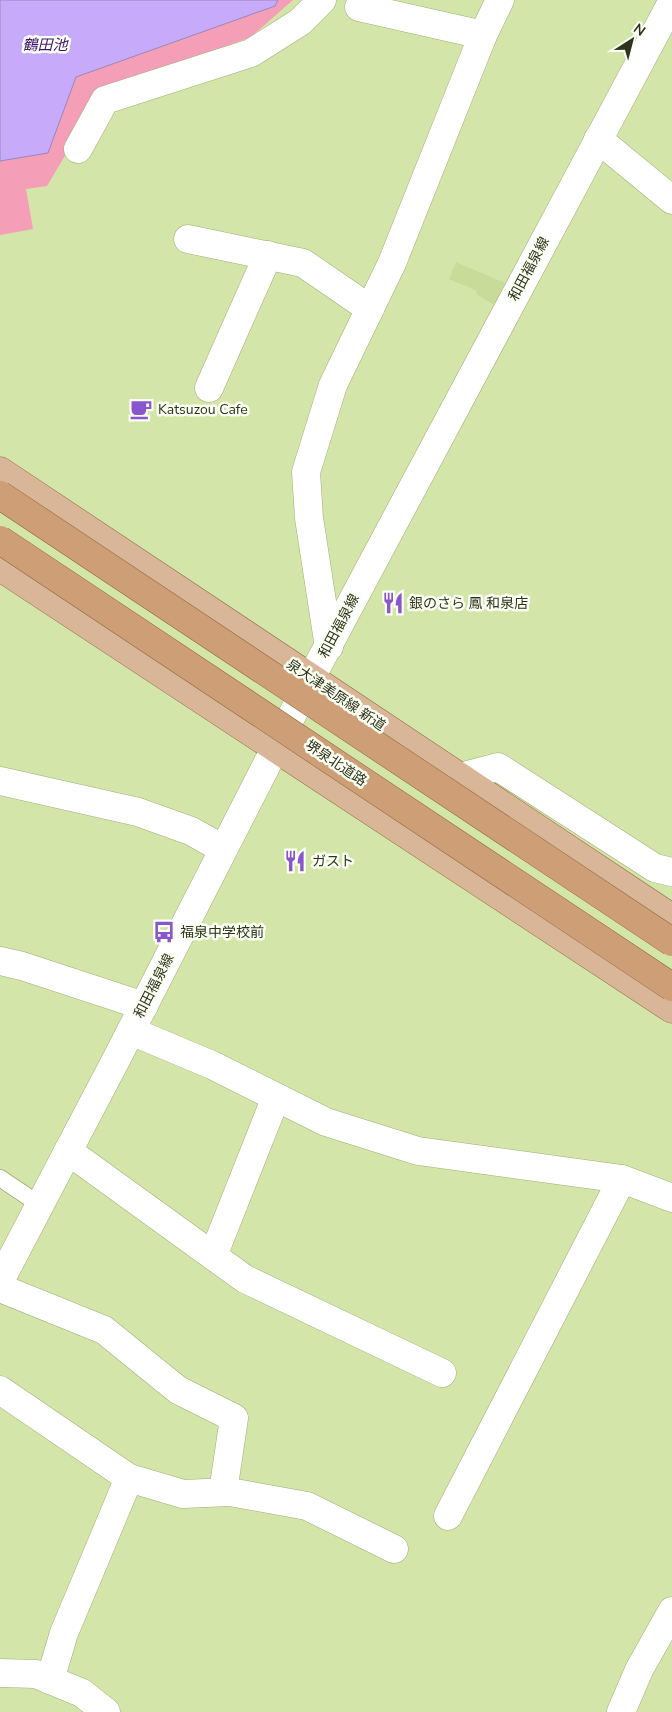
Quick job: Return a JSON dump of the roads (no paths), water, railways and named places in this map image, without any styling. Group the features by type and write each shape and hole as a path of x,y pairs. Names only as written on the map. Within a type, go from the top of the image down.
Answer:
{"highway":[{"path":"0,495 672,942"},
{"name":"堺泉北道路","path":"0,540 672,987"}],"main road":[{"name":"泉大津美原線 新道","path":"0,471 672,918"},
{"path":"0,567 672,1009"}],"street":[{"path":"78,148 106,100 251,53 300,22 322,0"},
{"path":"329,647 309,518 306,472 333,385 406,229 483,35 500,0"},
{"name":"和田福泉線","path":"0,1281 144,1006 311,678 672,2"},
{"path":"359,7 483,35"},
{"path":"598,140 672,200"},
{"path":"188,239 303,263 370,309"},
{"path":"209,388 268,255"},
{"path":"460,776 498,767 655,868 672,872"},
{"path":"0,781 138,812 191,831 223,850"},
{"path":"0,961 22,966 144,1006"},
{"path":"131,1031 212,1065 326,1122 418,1151 622,1179 672,1198"},
{"path":"213,1256 276,1097"},
{"path":"68,1151 245,1279 442,1372"},
{"path":"448,1516 622,1179"},
{"path":"0,1288 104,1330 178,1390 234,1418 223,1492"},
{"path":"0,1390 130,1478 183,1494 223,1492 307,1506 394,1549"},
{"path":"50,1680 64,1633 130,1478"},
{"path":"621,1712 640,1670 672,1611"},
{"path":"0,1674 36,1674 82,1693 106,1712"}],"lane":[{"path":"0,1178 40,1204"}],"water":[{"name":"鶴田池","path":"0,0 278,0 275,6 76,77 48,153 0,161"}],"place":[{"name":"Katsuzou Cafe","path":"141,409"},
{"name":"銀のさら 鳳 和泉店","path":"393,603"},
{"name":"ガスト","path":"295,861"},
{"name":"福泉中学校前","path":"164,932"}]}
